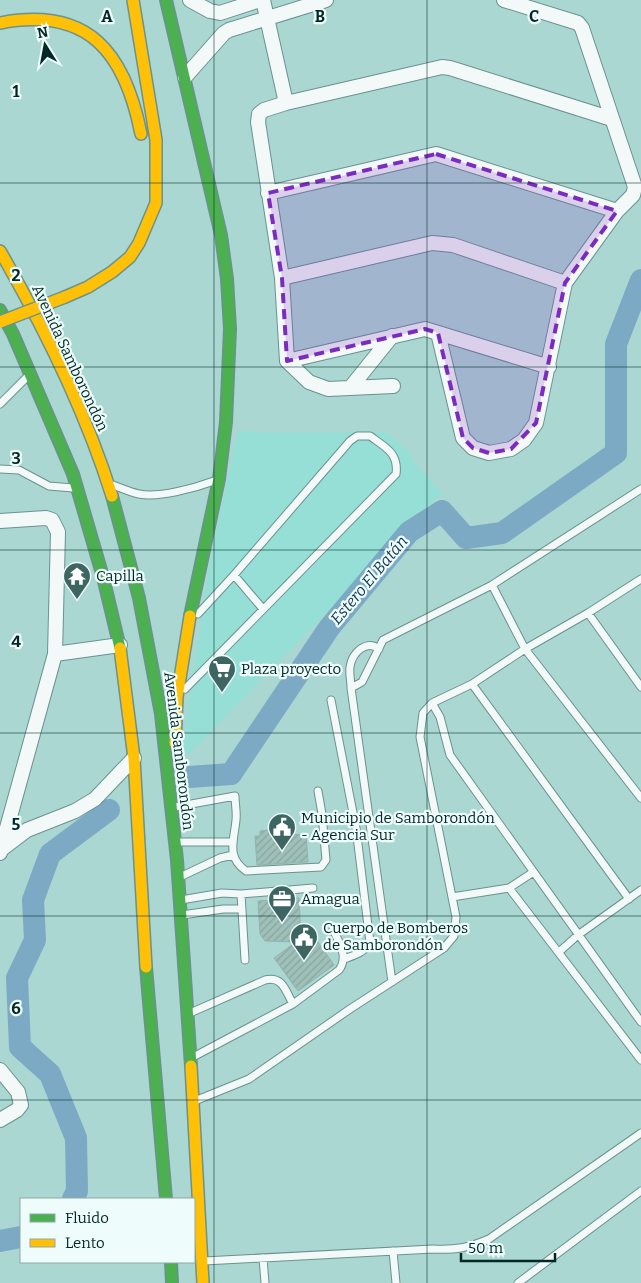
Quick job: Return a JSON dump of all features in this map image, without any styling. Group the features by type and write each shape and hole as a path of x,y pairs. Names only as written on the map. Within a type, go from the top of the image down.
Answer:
{"highway":[{"path":"133,0 156,140 156,203 139,243 130,258 112,272 88,286 0,311 13,334 57,433 78,489 120,645 134,758 145,949 158,1047 166,1198"},
{"path":"166,0 213,198 227,279 230,329 226,422 219,479 188,625 177,697 172,807"},
{"path":"0,23 18,18 38,17 60,21 76,27 100,44 120,68 128,87 136,108 146,157"},
{"path":"0,322 63,293 98,273 124,250 133,234 144,208 148,178 132,69"},
{"name":"Avenida Samborondón","path":"0,251 39,320 75,401 108,484 140,604 151,657 166,745 180,877 179,901 187,1014 184,1037 190,1058 203,1283"},
{"path":"171,1263 172,1283"}],"street":[{"path":"190,0 210,11 220,13 261,0 267,18 286,103"},
{"path":"185,77 224,33 248,23 326,0"},
{"path":"438,332 463,438 473,448 489,453 511,449 524,440 536,424 565,283 617,212 633,196 635,187 582,28 578,23 504,0"},
{"path":"393,386 328,389 309,382 287,361 282,278 268,193 258,114 264,110 286,103 442,68 450,68 612,119"},
{"path":"268,193 436,154 617,212"},
{"path":"282,278 432,243 453,245 565,283"},
{"path":"287,361 425,329 548,367"},
{"path":"351,387 392,336"},
{"path":"0,521 46,518 52,520 58,532 55,654 1,851"},
{"path":"55,654 120,645"},
{"path":"1,851 27,830 75,811 95,799 134,758"},
{"path":"0,1070 18,1092 21,1105 17,1110 0,1120"}],"lane":[{"path":"0,404 30,374"},
{"path":"177,697 396,474 397,461 392,453 370,436 357,436 350,441 188,625"},
{"path":"0,469 19,470 49,486 78,489"},
{"path":"108,484 141,494 196,488 219,479"},
{"path":"351,688 362,682 383,640 492,585 641,489"},
{"path":"234,575 263,609"},
{"path":"193,1102 249,1079 444,948 454,936 456,917 420,737 424,713 432,703 472,684 526,649 640,582"},
{"path":"492,585 526,649 641,798"},
{"path":"588,613 641,687"},
{"path":"379,650 376,647 366,645 359,649 350,665 351,688 392,982"},
{"path":"472,684 629,899"},
{"path":"331,700 356,828 370,942 360,954 344,959"},
{"path":"432,703 440,717 450,755 641,1022"},
{"path":"172,807 235,796 236,819 232,855 246,871 321,867 326,860 318,791"},
{"path":"175,842 232,842"},
{"path":"180,877 220,858 232,855"},
{"path":"452,897 509,888 532,872"},
{"path":"179,901 222,893 241,894 313,888"},
{"path":"509,888 641,1060"},
{"path":"559,952 641,890"},
{"path":"241,894 245,960"},
{"path":"180,916 223,909 241,909"},
{"path":"190,1058 293,1004 339,970 343,965 343,951 333,930"},
{"path":"187,1014 265,980 274,978 280,981 293,1004"},
{"path":"202,1262 433,1249 453,1250 470,1247 489,1239 641,1133"},
{"path":"518,1283 641,1191"},
{"path":"393,1251 396,1283"},
{"path":"263,1258 265,1283"}],"highlighted area":[{"path":"436,154 617,211 565,283 536,423 511,449 489,453 473,448 463,438 438,333 425,329 287,361 282,278 268,193"}],"shaded area":[{"path":"238,431 281,433 385,432 408,450 416,465 442,493 189,754 182,747 211,556"}],"building":[{"name":"Municipio de Samborondón - Agencia Sur","path":"278,829 279,836 306,834 308,862 257,865 255,836 260,836 260,831"},
{"path":"299,898 301,939 311,932 334,965 298,991 274,958 296,942 265,941 260,934 258,901"}],"waterway":[{"name":"Estero El Batán","path":"189,777 231,774 329,628 409,532 442,511 466,538 502,533 616,453 616,344 641,280"},
{"name":"Estero El Batán","path":"74,1198 77,1191 76,1138 50,1074 20,1047 17,978 35,940 33,900 50,854 109,810"},
{"name":"Estero El Batán","path":"0,1241 20,1237"}],"traffic: fast":[{"path":"166,0 221,235 227,279 230,329 226,422 219,479 190,616"},
{"path":"0,310 13,334 73,474 103,577 120,648"},
{"path":"112,496 139,598 161,714 177,860 191,1066"},
{"path":"146,967 166,1198"},
{"path":"171,1263 172,1283"}],"traffic: slow":[{"path":"65,297 88,287 112,272 130,257 139,243 156,203 156,140 133,0"},
{"path":"0,23 31,20 57,22 80,29 98,42 113,59 125,80 134,105 141,134"},
{"path":"0,251 33,310 63,370 77,401 112,496"},
{"path":"0,322 65,297"},
{"path":"175,743 177,697 190,616"},
{"path":"120,648 134,758 146,967"},
{"path":"191,1066 203,1283"}],"place":[{"name":"Capilla","path":"77,600"},
{"name":"Plaza proyecto","path":"222,693"},
{"name":"Municipio de Samborondón - Agencia Sur","path":"282,851"},
{"name":"Amagua","path":"282,923"},
{"name":"Cuerpo de Bomberos de Samborondón","path":"304,961"}]}
